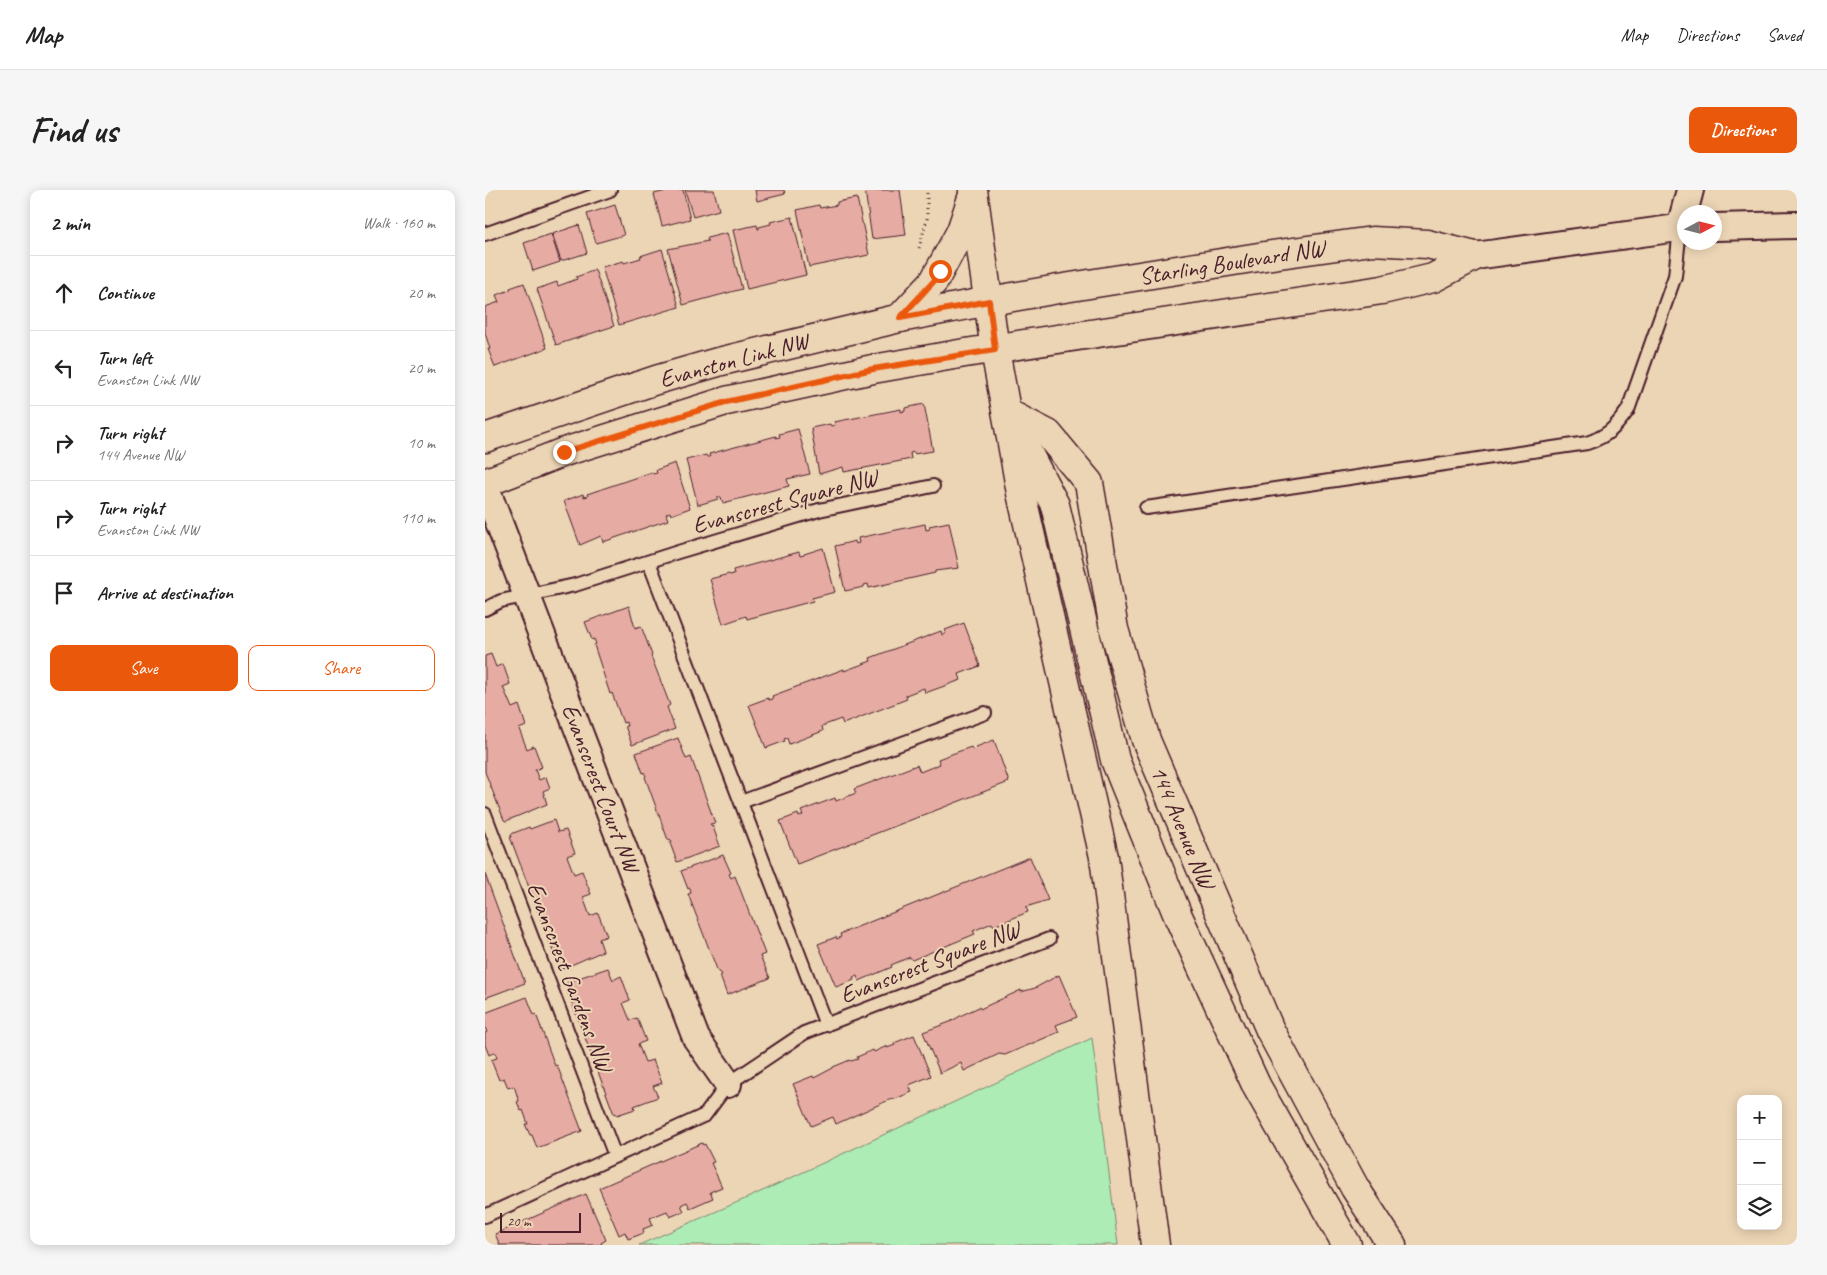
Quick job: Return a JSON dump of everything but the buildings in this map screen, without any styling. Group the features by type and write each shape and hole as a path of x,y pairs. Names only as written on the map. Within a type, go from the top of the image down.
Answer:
{"main road":[{"name":"144 Avenue NW","path":"973,191 995,350 1021,493 1104,857 1155,1245"},
{"path":"900,318 934,281 961,231 973,191"},
{"name":"Starling Boulevard NW","path":"989,301 1225,262 1372,241 1427,244 1475,256"},
{"name":"Starling Boulevard NW","path":"995,350 1382,290 1433,278 1475,256"},
{"name":"Evanston Link NW","path":"485,438 656,380 718,362 900,318 989,301"},
{"name":"Evanston Link NW","path":"485,484 564,452 726,402 873,369 995,350"},
{"name":"144 Avenue NW","path":"1007,412 1055,505 1115,760 1171,897 1257,1088 1347,1245"},
{"name":"144 Avenue NW","path":"1007,412 1048,434 1089,483 1114,629 1146,740 1270,1030 1355,1188 1392,1245"}],"street":[{"path":"1687,205 1690,190"},
{"path":"1722,226 1797,225"},
{"name":"Starling Boulevard NW","path":"1475,256 1677,229"},
{"name":"Evanscrest Court NW","path":"485,484 696,1038 728,1084"}],"lane":[{"path":"485,234 610,190"},
{"path":"1146,508 1567,446 1597,439 1616,427 1628,410 1675,276 1679,250"},
{"name":"Evanscrest Square NW","path":"528,595 575,585 819,510 933,486"},
{"name":"Evanscrest Square NW","path":"649,562 826,1024"},
{"path":"485,609 501,601 528,595"},
{"path":"741,802 985,713"},
{"name":"Evanscrest Gardens NW","path":"485,814 615,1156"},
{"name":"Evanscrest Square NW","path":"728,1084 804,1033 1049,939"},
{"path":"485,1216 705,1114 728,1084"}],"path":[{"path":"918,251 927,219 927,190"}],"green space":[{"path":"1092,1038 1118,1245 639,1245 754,1195"}],"route":[{"path":"564,452 726,402 873,369 965,353 995,350 989,301 900,318 934,281 940,271"}]}
